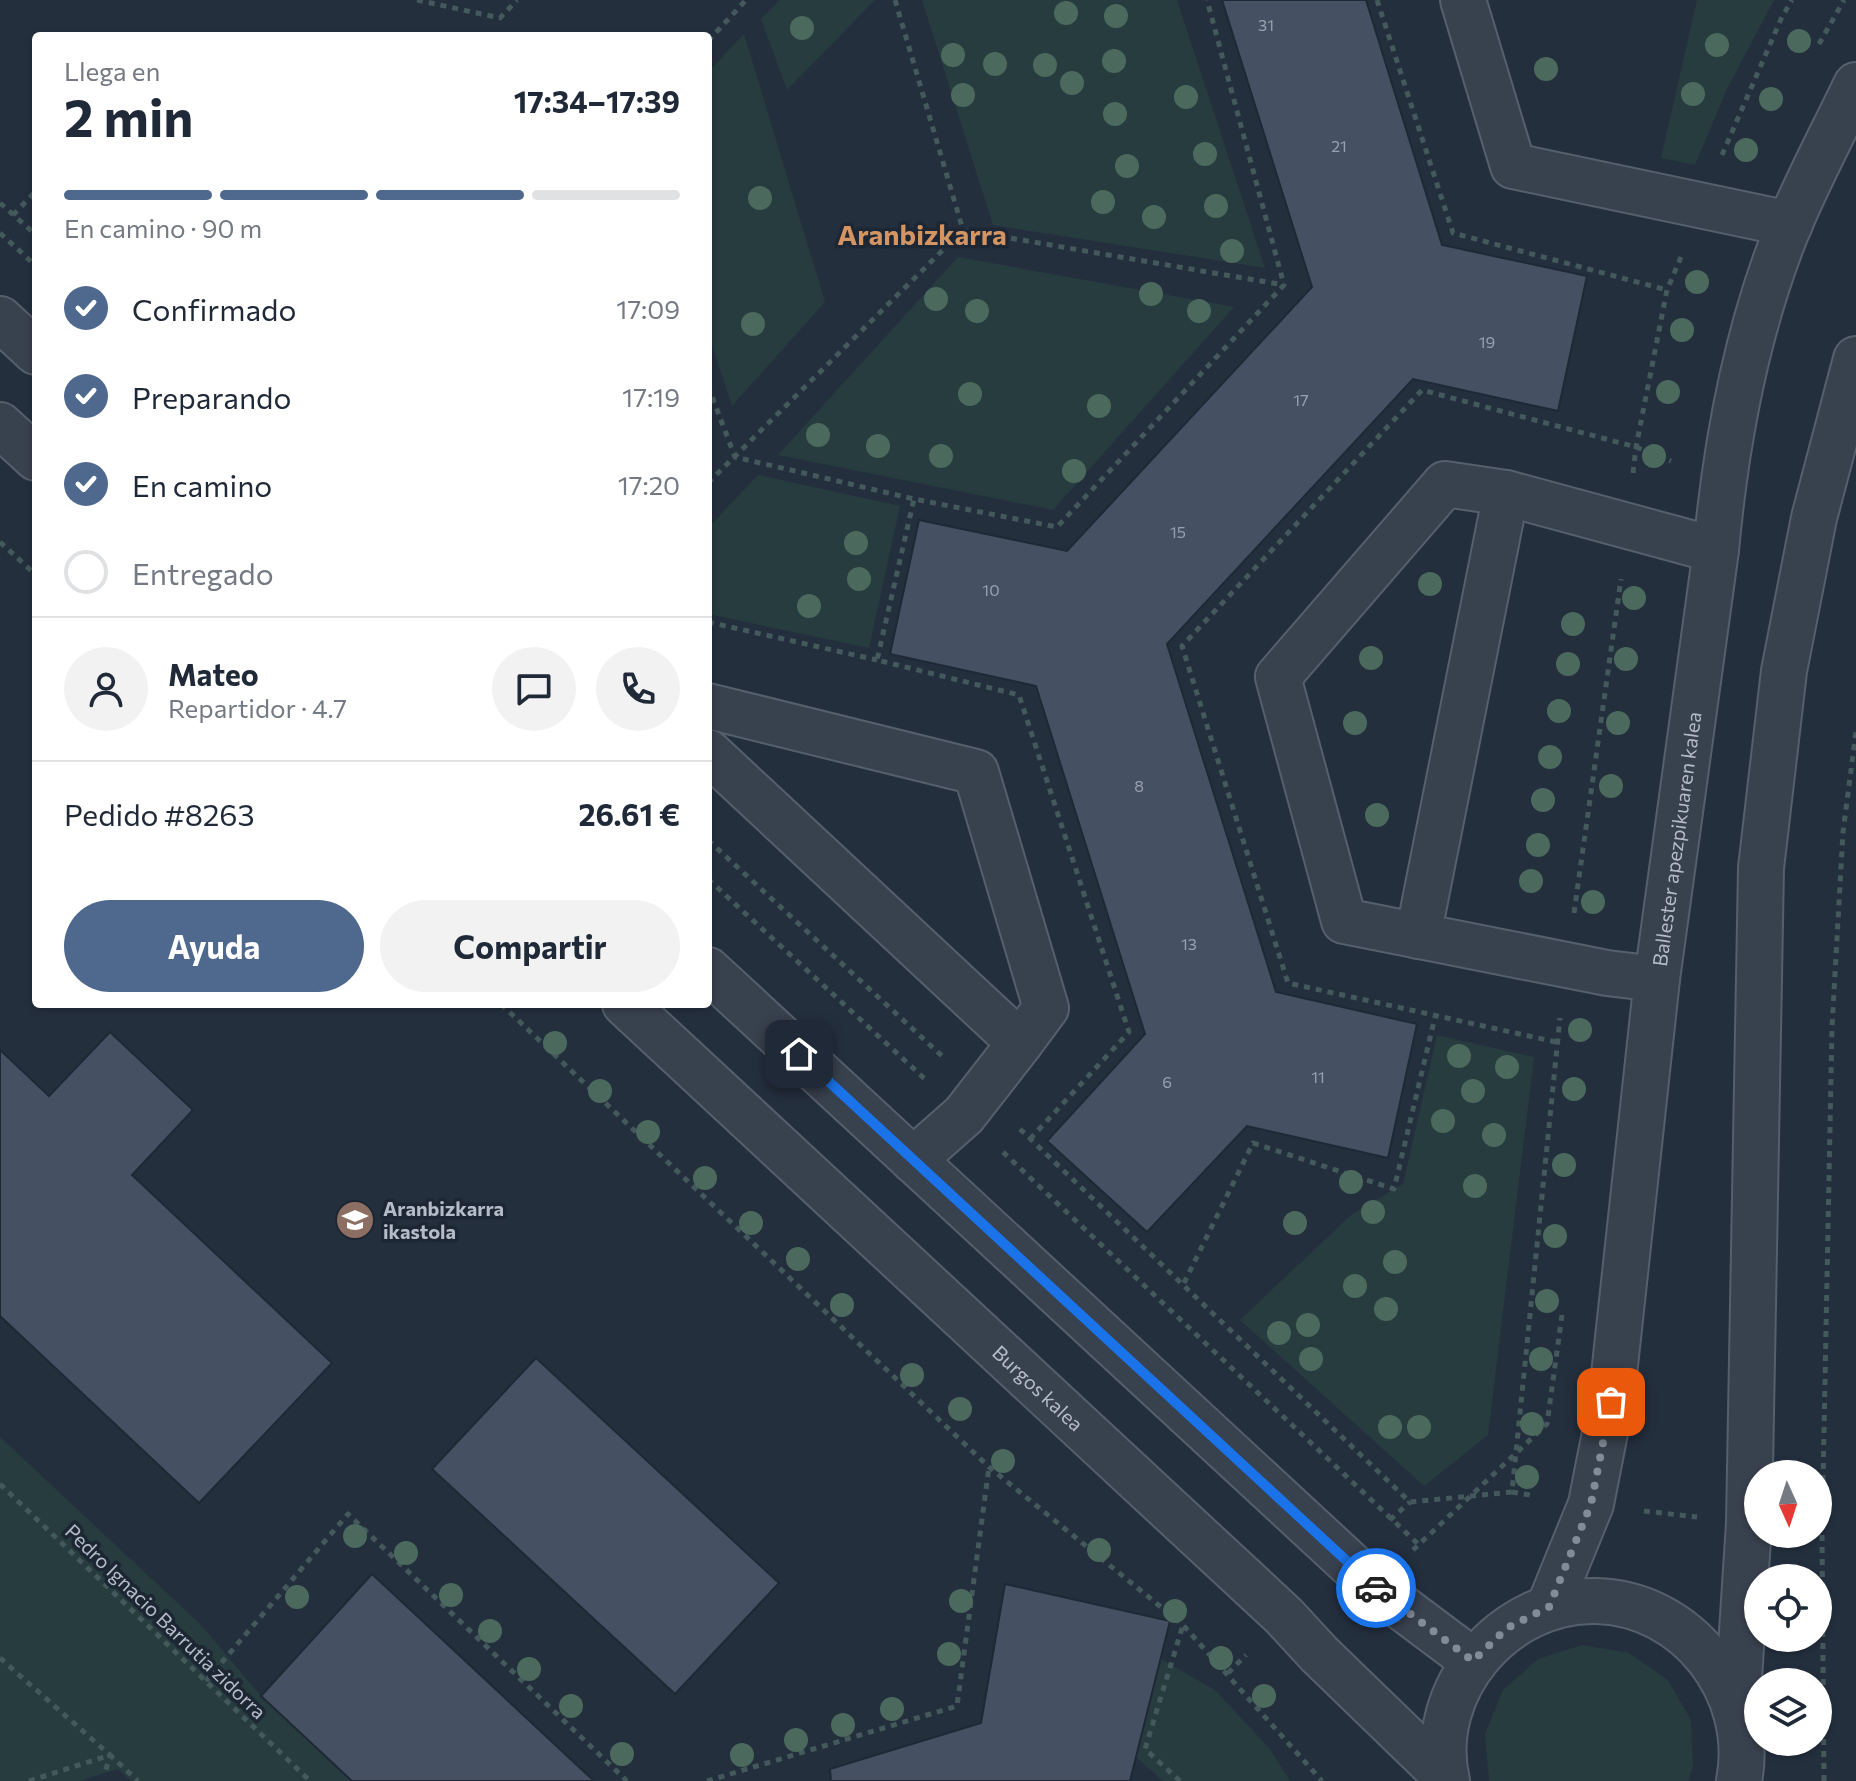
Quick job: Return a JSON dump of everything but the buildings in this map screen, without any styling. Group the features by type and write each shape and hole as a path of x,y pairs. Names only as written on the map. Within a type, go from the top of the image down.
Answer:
{"street":[{"path":"1463,0 1513,166 1790,224"},
{"name":"Ballester apezpikuaren kalea","path":"1549,1607 1591,1504 1611,1402 1657,979 1716,550 1722,479 1754,333 1790,224 1856,85"},
{"path":"1739,1781 1742,1735 1737,1709 1749,1523 1761,868 1784,671 1814,518 1849,412 1856,359"},
{"path":"0,425 32,454"},
{"path":"1657,979 1607,973 1344,921 1278,677 1445,484 1506,493 1716,550"},
{"path":"1418,936 1506,493"},
{"path":"712,707 976,772 1046,1008 964,1115 913,1160"},
{"path":"712,756 1020,1043"},
{"path":"712,974 1377,1589 1473,1661"},
{"name":"Burgos kalea","path":"629,1008 1284,1616 1446,1779"},
{"path":"1446,1779 1443,1746 1448,1716 1457,1688 1473,1661 1507,1628 1549,1607 1596,1601 1642,1610 1684,1632 1716,1666 1737,1709"}],"path":[{"path":"417,0 500,18 517,0"},
{"path":"712,37 746,0"},
{"path":"895,0 963,230"},
{"path":"1207,0 1284,285"},
{"path":"13,215 32,195"},
{"path":"0,203 32,232"},
{"path":"963,230 1284,285"},
{"path":"712,479 963,230"},
{"path":"0,233 32,262"},
{"path":"735,457 914,499 1057,527 1284,285"},
{"path":"1556,1042 1288,983 1182,646 1422,390 1636,447"},
{"path":"712,397 735,457"},
{"path":"877,660 914,499"},
{"path":"0,542 32,571"},
{"path":"712,623 1019,695 1129,1032 1030,1139"},
{"path":"1822,1460 1832,1027 1843,832 1856,732"},
{"path":"712,883 964,1115 1418,1544"},
{"path":"505,1008 989,1467 1183,1625 1322,1781"},
{"path":"1184,1283 1253,1143 1394,1189 1435,1017"},
{"path":"707,1781 957,1706 989,1467"},
{"name":"Pedro Ignacio Barrutia zidorra","path":"0,1484 310,1781"},
{"path":"206,1681 348,1514 627,1781"},
{"path":"1820,1548 1824,1781"},
{"path":"1180,1781 1145,1749 1183,1625"},
{"path":"0,1658 138,1781"},
{"path":"105,1773 110,1755"},
{"path":"29,1781 110,1755"}],"green space":[{"path":"780,0 875,0 787,90 761,19"},
{"path":"922,0 1177,0 1265,268 993,225"},
{"path":"1697,0 1774,0 1727,89 1695,165 1661,158"},
{"path":"744,34 825,302 732,406 712,345 712,68"},
{"path":"958,257 1234,307 1053,510 778,455"},
{"path":"758,475 900,506 869,648 712,615 712,524"},
{"path":"1437,1035 1534,1057 1488,1435 1424,1486 1240,1320 1351,1215 1403,1184"},
{"path":"0,1437 200,1624 261,1696 352,1781 131,1781 118,1769 79,1781 0,1781"},
{"path":"1582,1645 1629,1653 1668,1680 1691,1720 1693,1767 1688,1781 1489,1781 1485,1734 1503,1690 1538,1659"},
{"path":"1161,1659 1215,1690 1270,1749 1290,1781 1163,1781 1136,1757"}],"way so far":[{"path":"1376,1588 1473,1661 1507,1628 1549,1607 1591,1504 1611,1402"}],"place":[{"name":"Aranbizkarra ikastola","path":"355,1220"}],"district":[{"name":"Aranbizkarra","path":"922,234"}],"route":[{"path":"799,1054 1376,1588"}]}
